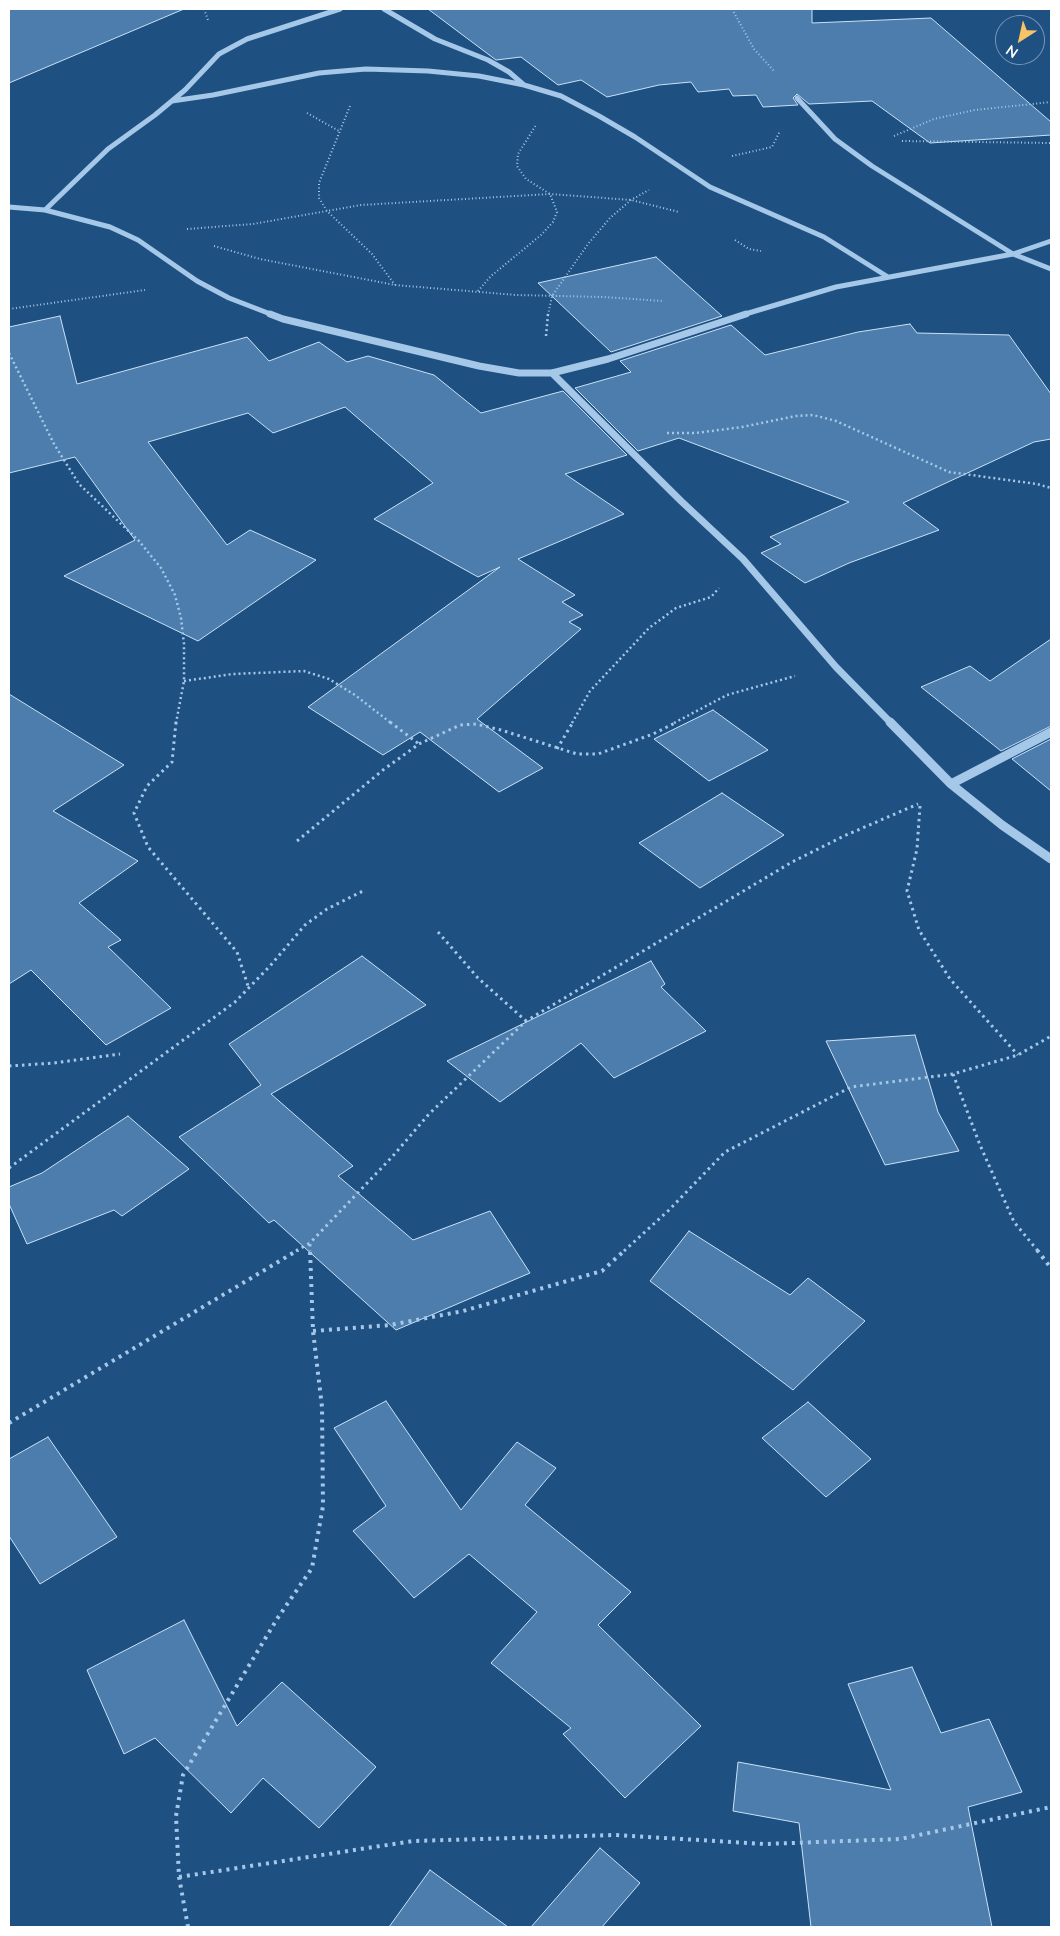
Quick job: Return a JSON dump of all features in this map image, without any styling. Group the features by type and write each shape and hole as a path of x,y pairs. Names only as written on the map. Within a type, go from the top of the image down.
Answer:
{"street":[{"path":"45,210 108,149 172,101 210,62 229,48 247,39 340,9"},
{"path":"384,9 434,38 488,60 509,72 524,85"},
{"path":"172,101 213,95 319,73 366,69 428,71 479,76 524,85 561,96 599,116 635,137 710,187 824,236 888,278"},
{"path":"797,98 835,139 911,192 1013,254 1051,269"},
{"path":"9,208 45,210 110,227 138,240 197,282 229,298 283,319 479,366 519,373 552,373 608,359 755,311 836,287 1013,254 1051,241"},
{"path":"552,373 681,501 743,559 836,667 951,784 1002,825 1051,859"},
{"path":"951,784 1051,732"}],"path":[{"path":"732,9 754,49 797,98"},
{"path":"366,69 319,183 319,198 326,211 372,254 395,285"},
{"path":"478,292 491,276 541,235 553,222 557,212 550,194 526,179 517,166 518,154 528,139 540,114 539,107 524,85"},
{"path":"835,139 888,140 908,129 934,119 975,110 1051,102"},
{"path":"684,170 714,158 760,151 772,147 779,131 794,120 811,115"},
{"path":"897,140 986,144 1051,143"},
{"path":"182,229 253,224 361,205 413,200 550,194 631,200 688,214"},
{"path":"552,373 546,343 546,325 552,296 588,244 610,218 631,200"},
{"path":"732,236 749,249 764,252"},
{"path":"210,244 260,259 395,285 478,292 664,301"},
{"path":"9,309 197,282"},
{"path":"9,353 54,444 79,484 139,541 160,568 175,595 181,618 184,644 184,682 174,732 172,762 147,786 134,813 148,847 237,952 249,989"},
{"path":"614,434 696,433 796,416 813,415 836,421 950,472 976,478 1037,484 1051,488"},
{"path":"556,749 590,691 649,628 676,608 711,597 743,559"},
{"path":"297,841 383,770 419,744 460,725 476,724 501,730 556,749 577,754 598,754 653,734 727,696 770,682 836,667"},
{"path":"184,682 233,674 304,670 329,679 355,695 419,744"},
{"path":"9,1423 310,1243 392,1157 429,1114 526,1021 792,862 844,836 920,803 917,849 907,891 919,930 950,979 1018,1055"},
{"path":"9,1168 235,1002 249,989 305,925 327,908 365,890"},
{"path":"438,932 478,978 526,1021"},
{"path":"313,1331 390,1325 463,1311 602,1271 669,1210 725,1152 851,1087 953,1074 1018,1055 1051,1036"},
{"path":"9,1066 54,1063 120,1054"},
{"path":"953,1074 980,1145 1014,1222 1051,1268"},
{"path":"188,1927 179,1877 176,1816 183,1775 277,1619 312,1568 323,1506 322,1407 313,1331 310,1243"},
{"path":"179,1877 413,1841 615,1835 765,1844 900,1839 1051,1806"}],"building":[{"path":"9,9 184,9 9,83"},
{"path":"428,9 812,9 812,23 931,18 1051,122 1051,135 930,143 872,101 809,104 797,94 793,98 798,105 763,107 756,95 733,96 729,89 698,92 691,82 659,85 607,97 581,80 558,85 521,57 496,60"},
{"path":"656,257 722,316 611,352 538,283"},
{"path":"60,316 77,384 247,337 269,361 319,342 347,362 368,356 434,375 481,413 563,391 627,455 565,474 624,514 518,559 575,595 562,602 583,615 569,622 581,629 477,719 543,768 499,792 420,732 383,755 308,707 500,567 478,577 374,519 433,483 345,407 273,433 248,413 148,442 227,545 250,530 316,560 198,641 64,576 135,540 75,457 9,473 9,327"},
{"path":"910,324 917,333 1009,335 1051,394 1051,439 1034,442 903,503 939,530 849,563 805,583 761,553 781,544 770,537 849,502 679,438 638,451 575,388 631,372 620,361 731,325 765,355 858,332"},
{"path":"1051,639 1051,726 1001,751 921,687 970,666 990,681"},
{"path":"9,694 124,765 53,811 138,861 79,903 121,940 108,947 171,1008 106,1045 31,970 9,984"},
{"path":"713,710 768,750 709,781 654,739"},
{"path":"1051,739 1051,791 1012,759"},
{"path":"722,793 784,835 700,888 639,843"},
{"path":"362,956 426,1005 271,1094 353,1166 338,1176 413,1240 490,1211 530,1273 396,1330 274,1220 269,1223 179,1137 261,1085 229,1044"},
{"path":"651,961 665,984 661,987 706,1031 614,1078 581,1043 500,1102 447,1061"},
{"path":"915,1035 938,1112 959,1151 885,1165 826,1041"},
{"path":"128,1116 189,1169 122,1216 114,1210 27,1244 9,1204 9,1187 42,1173"},
{"path":"689,1231 790,1295 808,1278 865,1321 793,1390 650,1281"},
{"path":"386,1401 461,1510 517,1442 556,1468 525,1505 631,1592 598,1625 701,1726 625,1798 563,1734 571,1728 491,1663 537,1612 469,1554 414,1598 353,1531 386,1506 334,1428"},
{"path":"808,1402 871,1459 826,1497 762,1438"},
{"path":"48,1437 117,1537 40,1584 9,1536 9,1459"},
{"path":"184,1620 237,1726 282,1682 376,1767 319,1828 263,1778 231,1813 155,1738 124,1754 87,1670"},
{"path":"912,1667 941,1733 989,1719 1022,1792 968,1807 992,1927 811,1927 799,1823 733,1811 738,1762 891,1790 848,1684"},
{"path":"600,1848 640,1883 602,1927 531,1927"},
{"path":"430,1870 508,1927 389,1927"}]}
